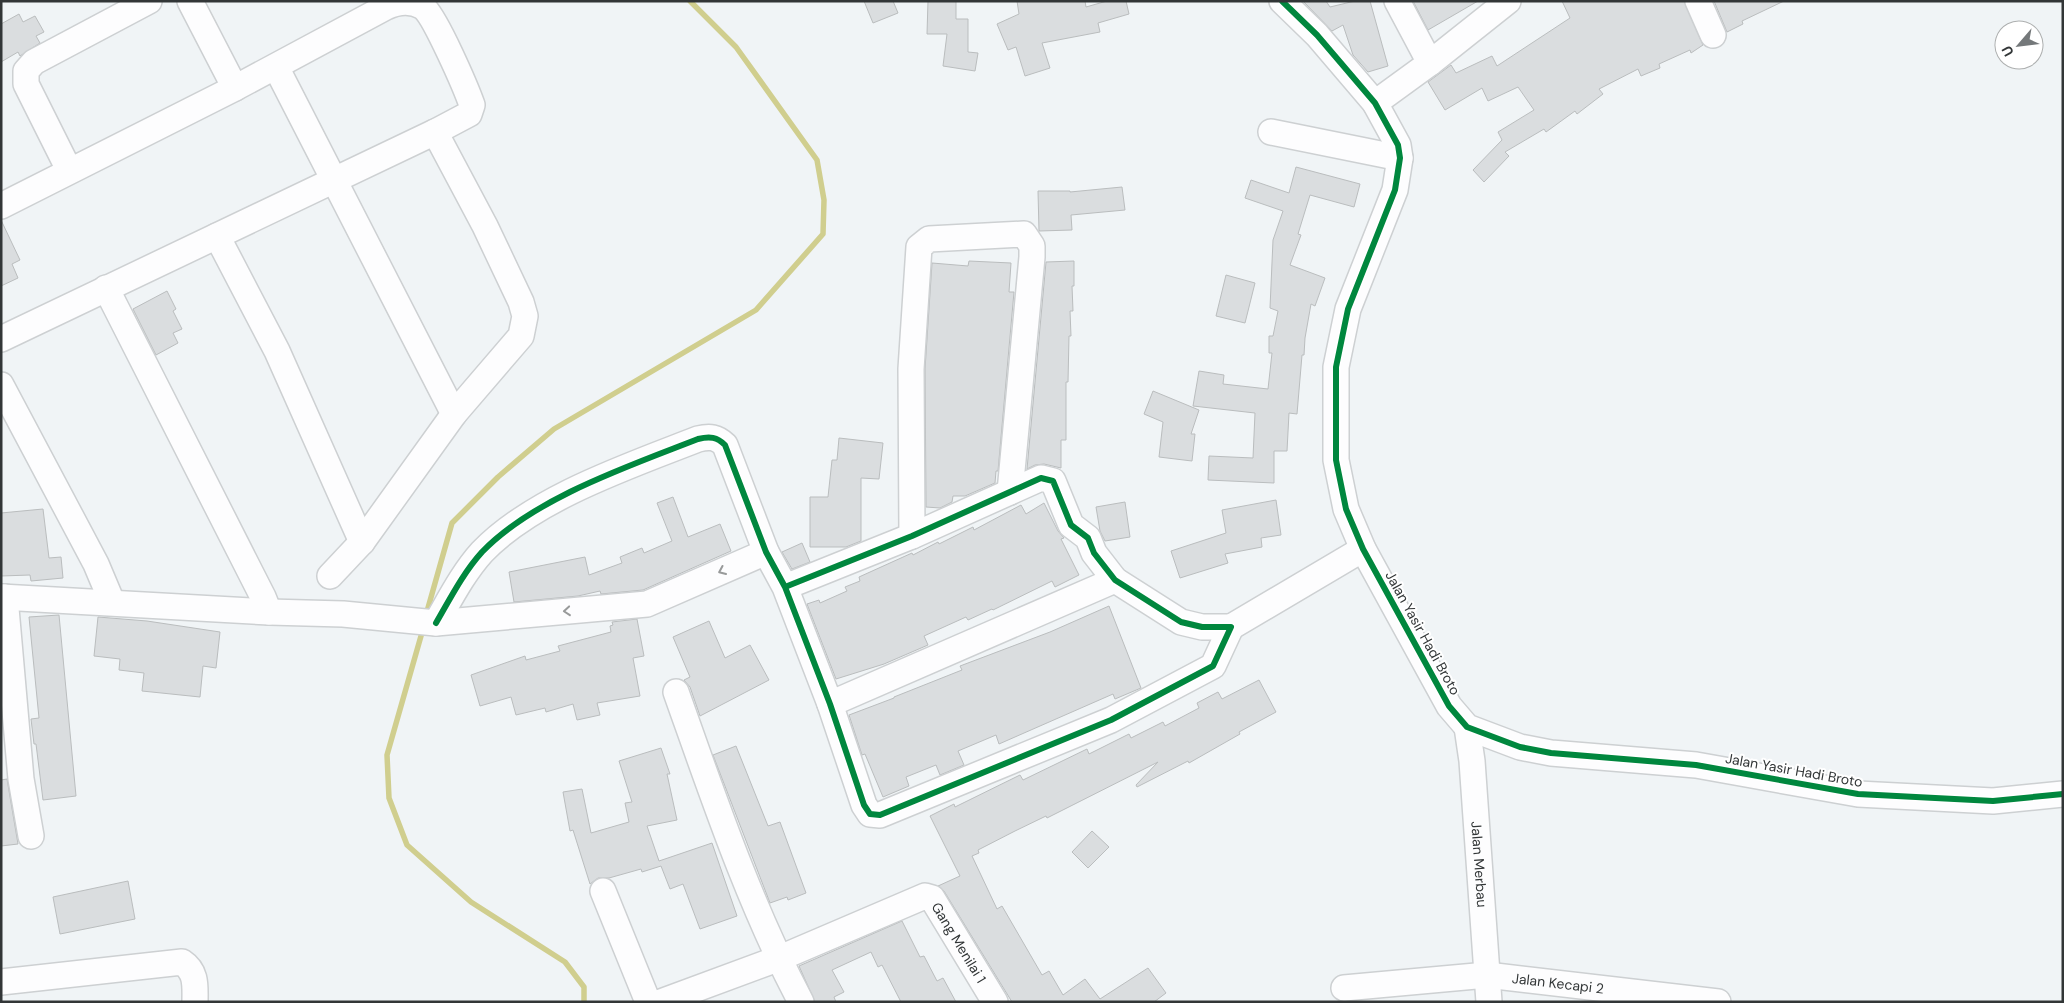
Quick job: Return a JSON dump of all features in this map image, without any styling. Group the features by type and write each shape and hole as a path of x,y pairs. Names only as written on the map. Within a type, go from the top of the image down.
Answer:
{"street":[{"path":"70,170 26,84 26,71 34,62 150,1"},
{"path":"190,1 235,88"},
{"path":"1,206 276,67 393,4 409,1 417,4 430,14 472,105 469,114 435,132 1,339"},
{"name":"Jalan Yasir Hadi Broto","path":"1282,1 1317,35 1375,103 1398,145 1400,158 1395,190 1348,309 1336,367 1336,460 1346,509 1363,549 1449,706 1467,727 1520,747 1551,753 1696,765 1858,794 1993,801 2063,794"},
{"path":"1397,1 1430,63"},
{"path":"1375,103 1430,63 1508,1"},
{"path":"1698,1 1713,35"},
{"path":"276,67 454,414"},
{"path":"330,576 362,542 454,414 521,336 525,316 521,302 485,226 435,132"},
{"path":"1271,132 1400,158"},
{"path":"912,536 911,369 919,247 929,240 1024,234 1032,246 1010,492"},
{"path":"217,236 277,351 362,542"},
{"path":"106,288 269,612"},
{"path":"1,385 96,564 112,602"},
{"path":"433,622 468,570 503,532 559,498 625,468 708,436 720,440 725,446 766,552 785,586 830,704 864,805 870,814 880,815 1111,720 1213,666 1230,627"},
{"path":"785,586 912,536 1041,478 1053,481 1071,525 1088,538 1094,553 1115,580 1181,622 1202,627 1230,627 1363,549"},
{"path":"31,836 11,781 3,597 383,617 433,622 648,604 766,552"},
{"path":"830,704 1115,580"},
{"path":"676,692 751,892 801,1002"},
{"name":"Jalan Merbau","path":"1467,727 1472,761 1489,1002"},
{"path":"603,891 646,997 651,1002"},
{"name":"Gang Menilai 1","path":"780,958 925,896 932,898 989,1000"},
{"path":"661,1002 780,958"},
{"path":"1,982 182,962 192,972 195,982 195,1002"},
{"name":"Jalan Kecapi 2","path":"1344,988 1487,975 1718,1002"}],"building":[{"path":"864,1 893,1 898,13 873,23"},
{"path":"928,1 956,1 956,19 968,19 968,52 978,53 975,71 943,66 947,34 927,34"},
{"path":"1017,1 1085,1 1086,7 1107,1 1126,1 1129,14 1098,23 1100,32 1042,43 1050,68 1025,76 1016,47 1008,50 997,24 1019,14"},
{"path":"1303,1 1326,1 1330,7 1355,1 1370,1 1388,66 1368,72 1353,55 1343,25 1332,31"},
{"path":"1413,1 1478,1 1428,30"},
{"path":"1562,1 1684,1 1703,45 1691,53 1690,50 1659,64 1660,68 1641,76 1638,69 1599,89 1603,94 1577,114 1575,111 1546,132 1544,129 1505,152 1509,156 1484,182 1473,170 1502,140 1498,132 1534,110 1518,87 1488,101 1482,88 1445,110 1428,82 1451,65 1456,73 1492,56 1497,66 1570,18"},
{"path":"1714,1 1784,1 1742,21 1743,24 1727,32"},
{"path":"19,14 23,22 35,16 44,32 36,36 40,43 20,56 18,52 1,62 1,24"},
{"path":"1296,167 1360,184 1354,207 1310,195 1298,234 1301,235 1290,265 1325,278 1315,306 1311,304 1304,355 1302,355 1297,414 1289,413 1287,451 1274,451 1274,483 1208,480 1209,456 1253,458 1255,413 1193,406 1199,371 1224,375 1223,384 1268,389 1272,353 1269,353 1269,336 1273,336 1278,311 1270,308 1273,240 1283,211 1245,198 1251,180 1289,193"},
{"path":"1122,187 1125,210 1071,215 1072,230 1039,231 1038,191 1070,192"},
{"path":"1,220 20,260 12,264 18,278 1,286"},
{"path":"969,261 1011,263 1009,292 1014,292 998,471 996,471 995,483 965,496 953,496 952,502 940,508 926,507 925,369 932,263 968,266"},
{"path":"1074,261 1073,311 1070,311 1071,336 1069,336 1068,382 1066,382 1066,440 1061,440 1061,468 1044,464 1035,465 1027,469 1046,262"},
{"path":"1226,275 1255,283 1245,323 1216,316"},
{"path":"167,291 176,309 173,311 182,329 173,333 178,343 156,355 133,309"},
{"path":"1153,391 1199,410 1191,434 1195,434 1192,461 1159,457 1163,422 1144,414"},
{"path":"839,438 883,443 879,479 861,478 861,541 846,547 810,547 810,497 828,497 832,460 837,460"},
{"path":"673,497 688,537 720,524 731,551 643,590 601,594 600,591 578,596 514,602 509,572 585,557 589,575 622,563 620,557 642,548 644,553 672,541 657,503"},
{"path":"1276,500 1281,535 1261,538 1262,547 1225,554 1228,563 1180,578 1171,551 1226,533 1222,510"},
{"path":"1125,502 1130,537 1105,541 1100,531 1096,507"},
{"path":"1044,503 1058,531 1064,538 1061,539 1079,575 1055,587 1052,581 993,610 968,620 966,617 924,636 928,645 884,664 836,679 807,604 819,600 820,603 847,591 845,587 860,581 859,577 912,553 913,555 938,542 939,544 973,527 974,530 1021,505 1026,514"},
{"path":"43,509 49,558 61,557 63,578 31,581 30,575 1,576 1,513"},
{"path":"802,543 810,562 792,569 782,552"},
{"path":"1109,606 1141,688 1115,699 1113,694 999,744 996,735 958,751 964,765 940,775 936,765 906,777 909,786 883,797 865,754 862,755 849,715 962,670 960,666 1050,632"},
{"path":"59,615 76,796 43,800 31,719 39,718 29,617"},
{"path":"98,617 147,621 220,632 216,668 203,666 200,697 142,691 144,673 119,670 120,659 94,656"},
{"path":"637,619 644,656 633,658 640,696 597,703 600,715 577,720 573,704 546,712 545,708 516,715 511,697 480,706 471,675 525,656 526,660 560,651 558,646 611,632 610,626 613,625 612,622"},
{"path":"709,621 725,658 750,645 769,680 700,716 690,687 684,680 690,677 673,637"},
{"path":"1259,680 1276,712 1189,763 1188,761 1137,787 1136,785 1158,762 1047,818 1046,816 1015,831 978,850 979,853 972,856 997,909 1002,906 1042,975 1049,971 1063,995 1085,979 1100,999 1148,968 1166,993 1154,1002 1012,1002 944,891 938,886 960,876 930,816 954,804 955,807 1020,775 1023,780 1087,749 1089,754 1129,734 1131,738 1163,722 1165,726 1199,708 1197,703 1218,692 1222,699"},
{"path":"736,746 768,826 780,822 806,893 788,900 787,897 770,903 713,755"},
{"path":"661,748 670,774 667,774 677,820 647,826 659,861 712,843 737,916 700,929 683,884 670,889 661,866 642,872 641,869 609,878 598,878 590,884 573,830 570,831 563,792 582,789 591,833 629,822 625,803 632,802 619,761"},
{"path":"7,779 18,844 1,846 1,780"},
{"path":"1092,831 1109,847 1088,868 1072,852"},
{"path":"128,881 135,919 60,934 53,897"},
{"path":"902,921 920,957 924,956 937,981 943,978 956,1002 901,1002 882,965 878,967 871,952 832,970 844,992 834,997 836,1002 815,1002 799,966"}],"waterway":[{"path":"426,615 452,523 498,477 554,429 756,310 823,234 824,200 817,160 736,47 690,1"},
{"path":"423,629 387,755 389,798 407,845 471,902 565,962 584,987 584,1002"}],"cycle path":[{"path":"1282,1 1317,35 1375,103 1398,145 1400,158 1395,190 1348,309 1336,367 1336,460 1346,509 1363,549 1449,706 1467,727 1520,747 1551,753 1696,765 1858,794 1993,801 2063,794"},
{"path":"436,623 475,560 503,533 528,515 613,472 698,439 710,437 719,440 725,445 766,552 785,587 830,704 864,805 870,814 880,815 1111,720 1213,666 1231,627 1202,627 1181,622 1115,580 1094,553 1088,538 1071,525 1053,481 1041,478 912,536 785,587"}]}
